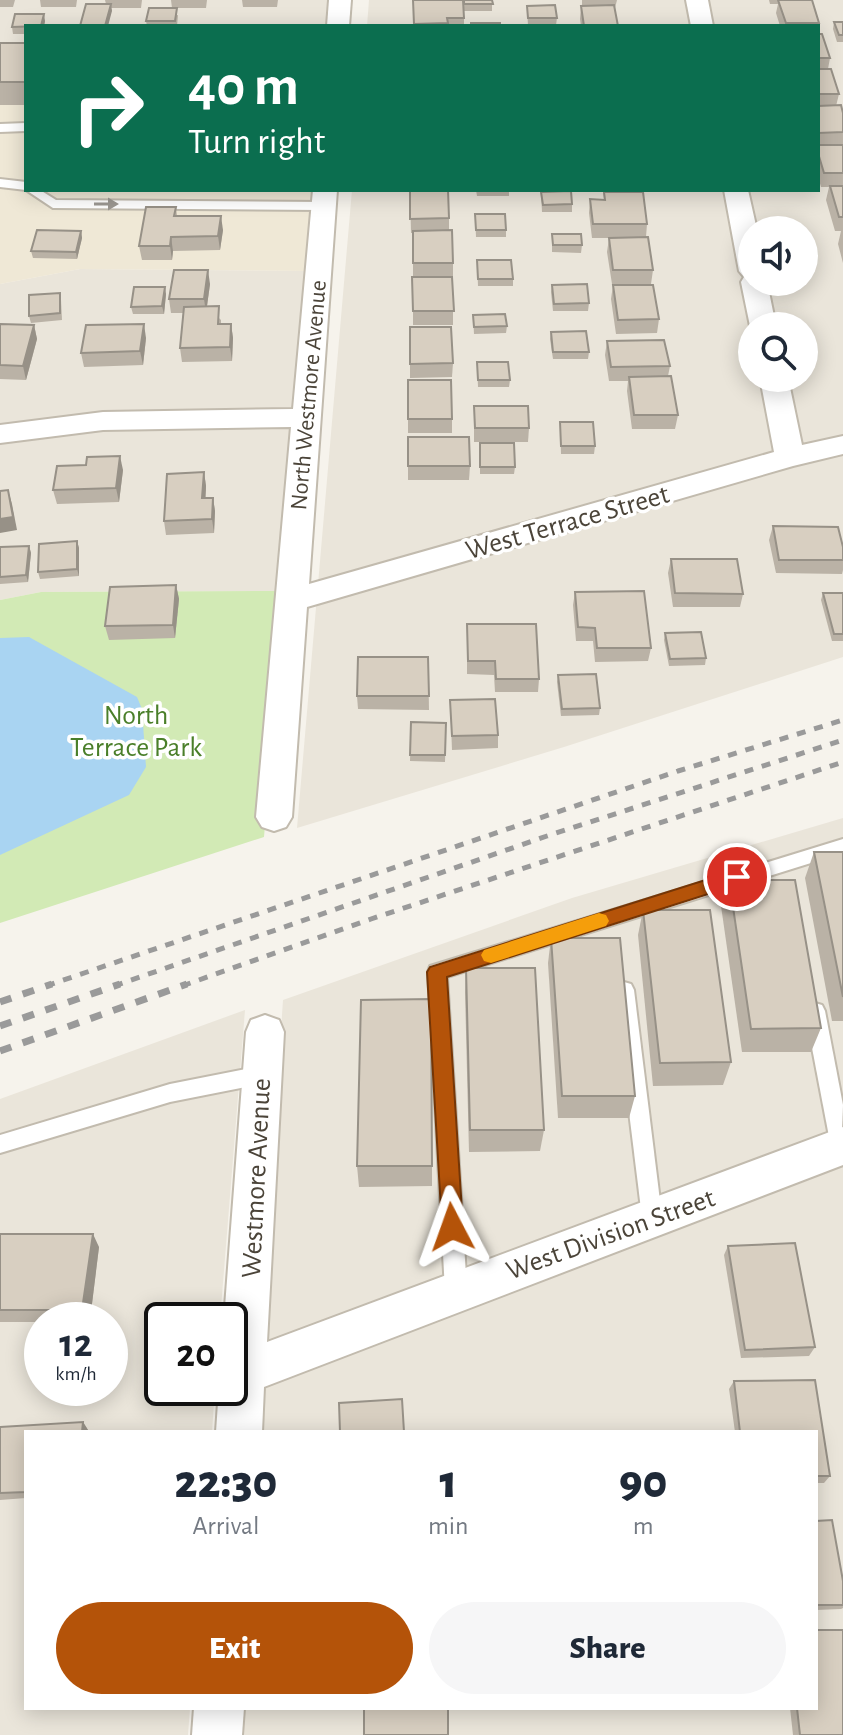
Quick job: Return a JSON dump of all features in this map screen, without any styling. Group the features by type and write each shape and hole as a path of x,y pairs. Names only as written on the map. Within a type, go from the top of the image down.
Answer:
{"street":[{"path":"338,24 340,0"},
{"path":"697,0 702,24"},
{"path":"736,192 741,216"},
{"name":"North Westmore Avenue","path":"292,600 324,198"},
{"path":"777,392 790,457"},
{"path":"0,434 103,421 306,418"},
{"name":"West Terrace Street","path":"292,600 790,457 843,445"},
{"path":"274,817 292,600"},
{"name":"Westmore Avenue","path":"248,1303 265,1032"},
{"name":"West Division Street","path":"248,1371 842,1146"},
{"path":"239,1430 241,1406"},
{"path":"217,1735 219,1710"}],"lane":[{"path":"0,128 24,127"},
{"path":"0,183 24,183"},
{"path":"38,192 53,204 260,206 324,198"},
{"path":"260,206 262,192"},
{"path":"456,1291 437,972 615,924 786,871 843,846"},
{"path":"622,976 652,1217"},
{"path":"810,987 842,1146"},
{"path":"0,1144 170,1093 261,1075"}],"shaded area":[{"path":"0,0 331,0 329,24 24,24 24,43 0,43"},
{"path":"369,0 843,0 843,657 564,747 297,828 352,192 820,192 820,24 367,24"},
{"path":"0,43 24,43 24,192 316,192 310,271 80,269 0,284"},
{"path":"80,269 310,271 284,591 41,592 0,600 0,284"},
{"path":"843,818 843,1735 234,1735 235,1710 818,1710 818,1430 254,1430 283,1000 572,898"},
{"path":"245,1010 221,1302 144,1302 144,1406 214,1406 212,1430 24,1430 24,1710 190,1710 188,1735 0,1735 0,1099"}],"green space":[{"name":"North Terrace Park","path":"284,591 264,837 0,923 0,600 41,592"}],"water":[{"path":"29,637 137,697 142,709 146,767 129,795 0,855 0,638"}],"building":[{"path":"413,0 463,0 464,18 447,18 448,23 414,24"},
{"path":"464,0 492,0 493,4 464,4"},
{"path":"778,0 812,0 819,23 786,23"},
{"path":"86,4 111,4 106,24 81,24"},
{"path":"555,5 557,18 528,18 527,6"},
{"path":"614,5 618,24 584,24 581,6"},
{"path":"149,8 177,8 175,21 146,21"},
{"path":"15,14 44,14 42,24 12,27"},
{"path":"834,22 843,22 843,35 839,35"},
{"path":"820,34 822,34 830,58 820,58"},
{"path":"0,43 24,43 24,82 0,82"},
{"path":"820,69 831,69 839,94 820,94"},
{"path":"841,105 843,132 820,133 820,106"},
{"path":"820,145 843,145 843,173 824,173"},
{"path":"830,186 843,186 843,217 839,217"},
{"path":"410,192 448,192 449,218 410,219"},
{"path":"541,192 571,192 572,204 543,205"},
{"path":"604,192 643,192 647,224 593,224 590,199 605,200"},
{"path":"146,207 176,207 174,216 221,216 218,236 171,237 170,246 139,246"},
{"path":"475,214 505,214 506,230 476,230"},
{"path":"37,230 81,231 76,252 31,251"},
{"path":"452,230 453,263 413,263 413,231"},
{"path":"552,234 581,234 582,245 553,245"},
{"path":"648,237 653,270 613,270 609,238"},
{"path":"477,260 511,260 513,279 478,279"},
{"path":"174,270 208,270 204,299 169,299"},
{"path":"412,277 452,277 454,311 413,311"},
{"path":"587,284 589,303 554,304 552,285"},
{"path":"613,285 653,285 659,319 618,320"},
{"path":"134,287 165,287 162,306 131,307"},
{"path":"60,293 60,313 29,316 29,295"},
{"path":"219,306 218,324 231,324 230,347 180,348 184,307"},
{"path":"505,314 507,326 474,327 473,315"},
{"path":"0,324 34,325 23,366 0,365"},
{"path":"144,324 140,351 81,353 86,325"},
{"path":"410,327 451,327 453,363 410,364"},
{"path":"586,331 589,352 553,352 551,332"},
{"path":"664,340 670,366 611,367 607,341"},
{"path":"477,362 508,362 510,380 478,380"},
{"path":"671,376 678,415 634,415 629,377"},
{"path":"408,380 451,380 452,419 408,419"},
{"path":"474,406 528,406 529,428 475,428"},
{"path":"560,422 593,422 595,446 561,446"},
{"path":"408,437 469,437 470,466 408,466"},
{"path":"480,443 514,443 515,467 480,467"},
{"path":"120,456 116,488 53,490 57,466 86,465 87,457"},
{"path":"204,472 202,498 213,498 212,519 164,521 167,474"},
{"path":"8,490 13,517 0,519 0,491"},
{"path":"773,526 838,527 843,560 779,560"},
{"path":"77,541 77,569 38,572 39,544"},
{"path":"29,546 26,575 0,577 0,547"},
{"path":"671,559 737,559 743,594 675,593"},
{"path":"176,585 173,625 105,626 110,587"},
{"path":"644,591 651,648 597,648 595,628 578,627 575,592"},
{"path":"823,593 843,593 843,634 834,634"},
{"path":"467,624 536,624 539,679 496,679 495,661 468,661"},
{"path":"701,632 706,658 670,659 665,633"},
{"path":"358,657 428,657 429,696 357,696"},
{"path":"596,674 600,708 562,709 558,675"},
{"path":"495,699 498,735 452,736 450,700"},
{"path":"411,722 446,723 445,755 410,755"},
{"path":"814,852 843,852 843,997"},
{"path":"729,880 795,880 821,1028 751,1029"},
{"path":"643,910 710,910 731,1062 660,1063"},
{"path":"551,938 620,938 635,1096 562,1096"},
{"path":"466,968 535,968 544,1130 470,1130"},
{"path":"431,999 432,1166 357,1166 361,1000"},
{"path":"0,1234 93,1234 83,1302 24,1302 24,1310 0,1310"},
{"path":"795,1243 815,1347 745,1350 728,1246"},
{"path":"815,1380 830,1476 818,1476 818,1430 740,1430 734,1381"},
{"path":"402,1399 404,1430 340,1430 339,1403"},
{"path":"83,1422 82,1430 24,1430 24,1492 0,1493 0,1427"},
{"path":"832,1520 843,1581 843,1605 818,1605 818,1521"},
{"path":"818,1630 843,1630 843,1735 800,1735 797,1710 818,1710"},
{"path":"364,1710 448,1710 448,1735 364,1735"}],"railway":[{"path":"46,986 678,771 843,720"},
{"path":"114,986 547,836 843,740"},
{"path":"182,986 371,919 843,762"},
{"path":"0,1002 52,984"},
{"path":"0,1026 120,984"},
{"path":"0,1051 187,984"}],"slow traffic":[{"path":"491,955 599,921"}],"route":[{"path":"452,1227 437,972 737,877"}]}
